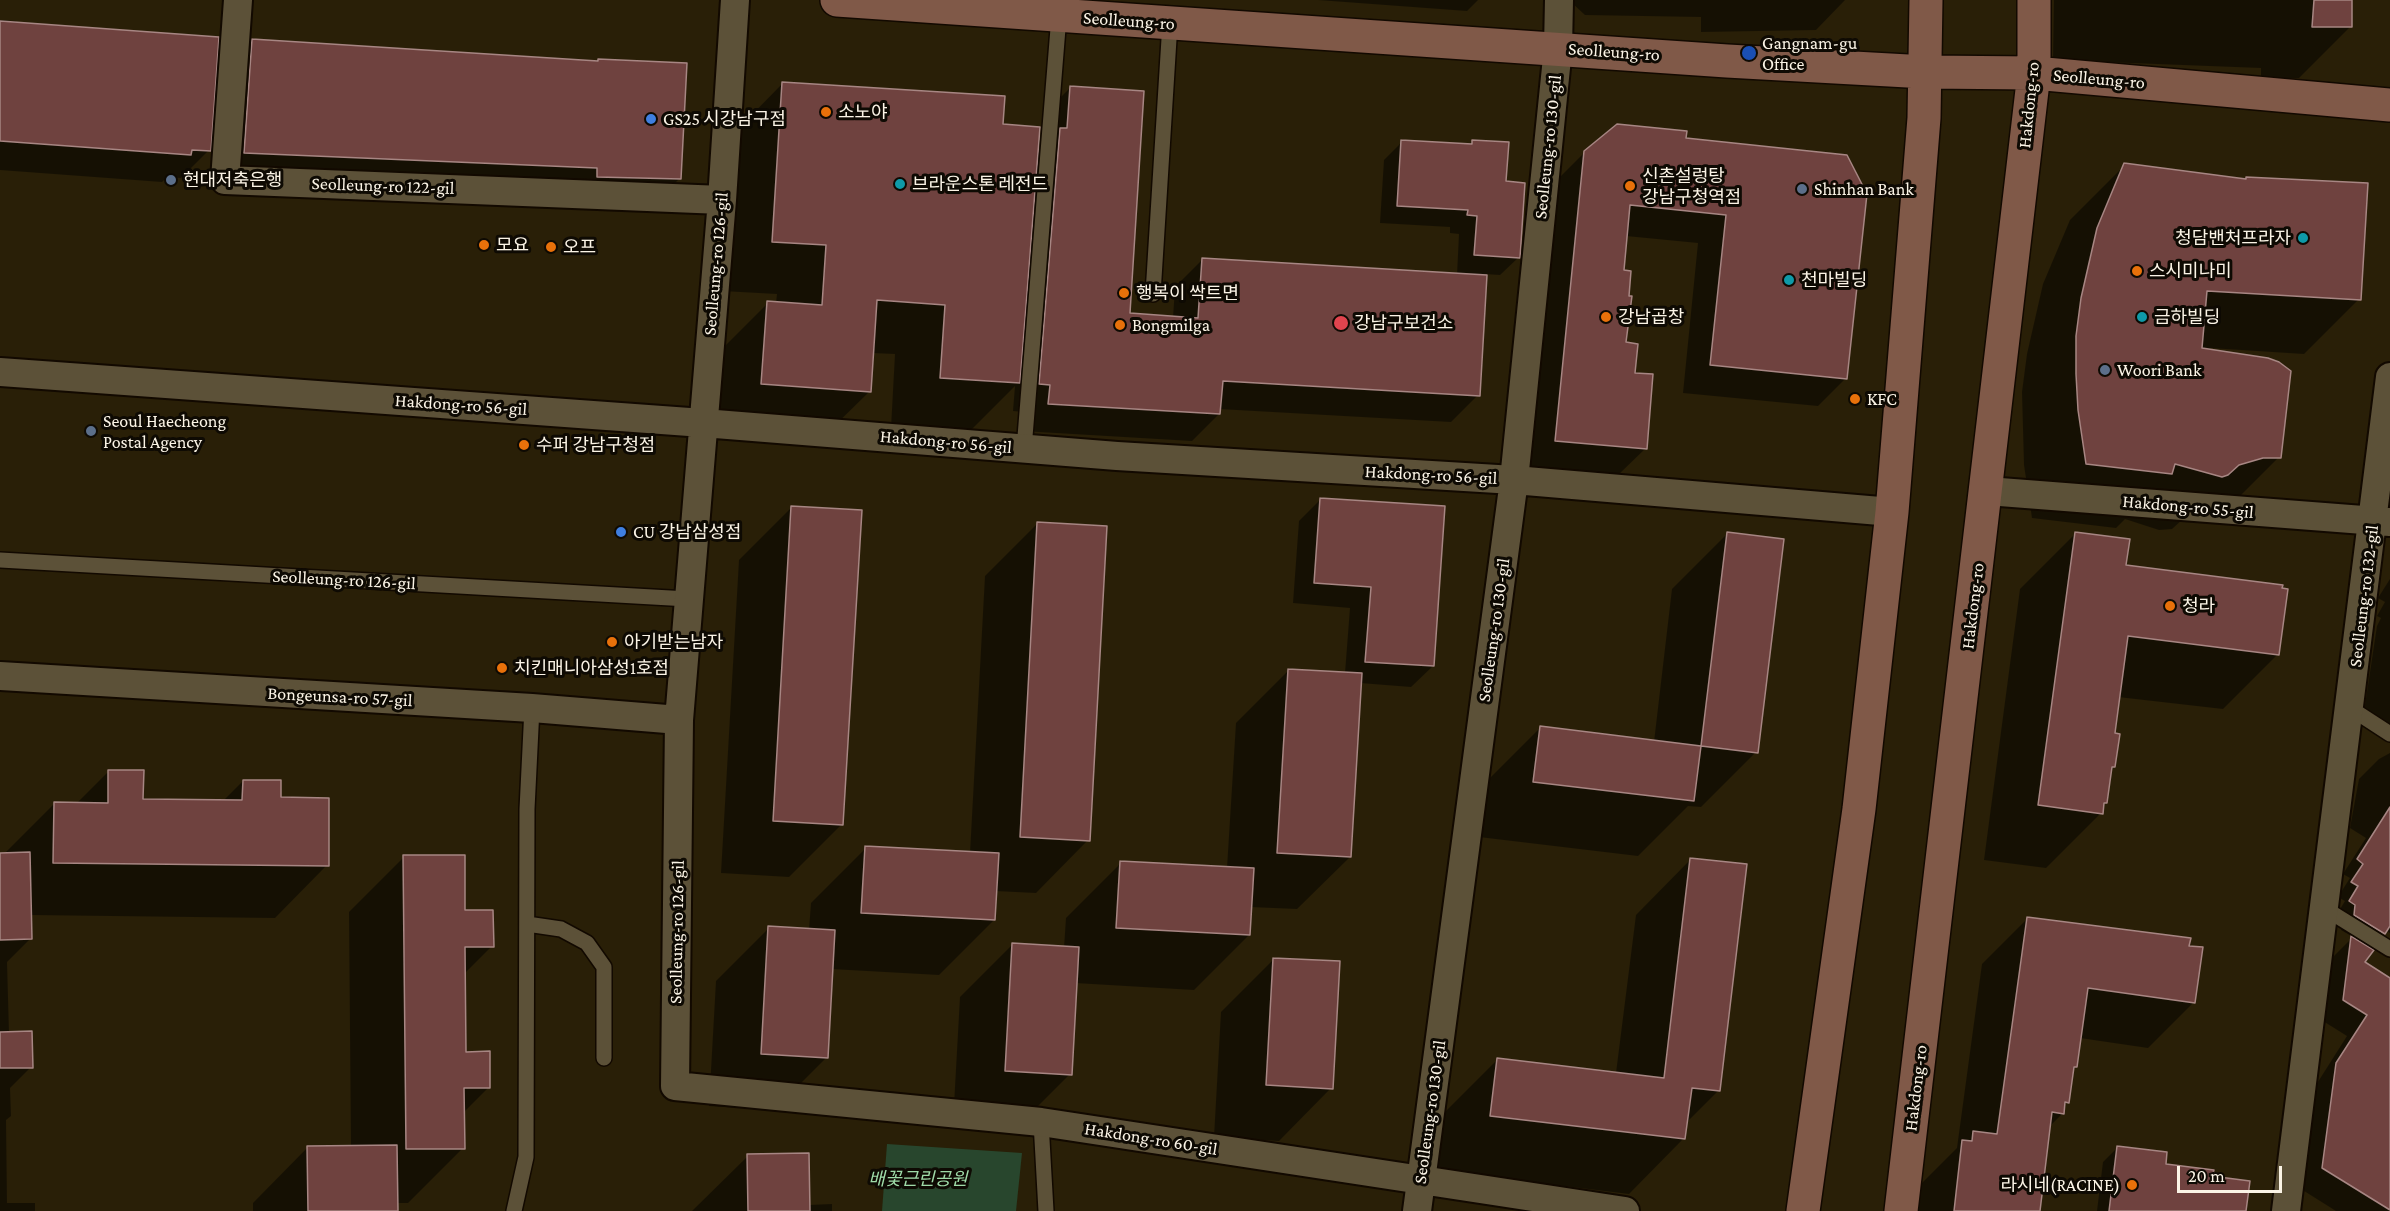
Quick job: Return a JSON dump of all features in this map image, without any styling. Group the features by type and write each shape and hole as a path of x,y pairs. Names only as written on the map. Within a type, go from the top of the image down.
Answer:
{"main road":[{"name":"Seolleung-ro","path":"837,0 1059,16 1100,10 1170,23 1727,61 1926,72 2034,73 2390,105"},
{"path":"1803,1211 1859,808 1892,512 1924,118 1926,0"},
{"name":"Hakdong-ro","path":"1901,1211 1987,491 2034,73 2034,0"}],"street":[{"name":"Seolleung-ro 122-gil","path":"238,0 225,180 722,200"},
{"name":"Seolleung-ro 126-gil","path":"675,1086 679,720 722,200 735,0"},
{"name":"Seolleung-ro 130-gil","path":"1417,1211 1514,480 1558,48 1559,0"},
{"name":"Hakdong-ro 56-gil","path":"0,372 703,423 1117,456 1514,480 1892,512"},
{"name":"Seolleung-ro 132-gil","path":"2286,1211 2350,708 2382,522 2390,377"},
{"name":"Hakdong-ro 55-gil","path":"1987,491 2382,522"},
{"name":"Bongeunsa-ro 57-gil","path":"0,676 532,708 679,720"},
{"name":"Hakdong-ro 60-gil","path":"675,1086 1041,1122 1625,1211"}],"lane":[{"path":"1024,448 1059,16"},
{"path":"1153,294 1170,23"},
{"name":"Seolleung-ro 126-gil","path":"0,560 688,599"},
{"path":"514,1211 526,1157 527,809 532,708"},
{"path":"2350,708 2390,734"},
{"path":"2324,908 2390,949"},
{"path":"527,924 561,928 587,944 604,967 604,1058"},
{"path":"1041,1122 1046,1211"}],"green space":[{"name":"배꽃근린공원","path":"887,1144 1022,1153 1016,1211 882,1211"}],"building":[{"path":"2314,0 2352,0 2352,27 2312,27"},
{"path":"0,21 219,37 211,151 192,150 191,155 0,141"},
{"path":"252,39 598,61 598,59 687,63 681,179 597,177 597,168 244,153"},
{"name":"브라운스톤 레전드","path":"782,82 1005,96 1003,124 1040,127 1020,383 940,378 945,305 877,300 871,392 761,384 767,301 822,305 826,245 772,242"},
{"path":"1070,86 1144,91 1130,313 1198,318 1202,258 1487,275 1480,396 1223,381 1220,414 1048,404 1050,385 1039,384 1060,128 1067,128"},
{"path":"1617,124 1687,131 1686,138 1847,155 1867,194 1847,379 1710,365 1726,215 1630,205 1624,270 1631,271 1629,296 1632,296 1626,342 1638,344 1635,373 1653,374 1647,449 1555,441 1584,151"},
{"path":"1401,140 1472,144 1472,140 1509,142 1506,181 1525,183 1520,258 1474,255 1477,216 1467,215 1468,210 1397,206"},
{"name":"금하빌딩","path":"2124,163 2246,179 2246,177 2368,183 2361,300 2207,291 2202,348 2268,358 2279,362 2291,371 2281,458 2263,458 2239,465 2228,475 2222,477 2175,464 2172,474 2086,464 2078,410 2076,336 2081,298 2097,228"},
{"path":"1320,498 1445,506 1434,666 1365,662 1371,587 1314,583"},
{"path":"791,506 862,510 843,825 773,821"},
{"path":"1037,522 1107,526 1090,841 1020,837"},
{"path":"1727,532 1784,539 1758,753 1701,746"},
{"path":"2075,532 2130,539 2126,565 2283,585 2282,588 2288,589 2279,655 2128,636 2115,733 2120,734 2115,767 2112,767 2107,803 2104,803 2103,814 2038,805"},
{"path":"1288,669 1362,673 1351,857 1277,853"},
{"path":"1540,726 1701,746 1694,801 1533,782"},
{"path":"108,770 144,770 143,799 242,800 243,780 281,780 281,797 329,798 329,866 53,863 54,802 108,803"},
{"path":"2390,807 2390,926 2385,934 2354,915 2355,905 2349,901 2358,886 2351,882 2363,864 2357,859"},
{"path":"865,846 999,853 995,920 861,913"},
{"path":"30,852 32,939 0,940 0,853"},
{"path":"403,855 465,855 465,910 493,910 494,947 465,947 466,1052 490,1051 490,1088 464,1088 465,1149 406,1149"},
{"path":"1690,858 1747,864 1720,1091 1692,1088 1685,1139 1490,1116 1497,1058 1664,1078"},
{"path":"1120,861 1254,868 1250,935 1116,928"},
{"path":"2027,917 2191,938 2189,946 2203,947 2195,1003 2088,988 2077,1067 2074,1067 2069,1103 2065,1102 2064,1114 2052,1112 2040,1211 1954,1211 1962,1140 1972,1141 1973,1131 1997,1134"},
{"path":"768,926 835,930 828,1058 761,1054"},
{"path":"2351,936 2374,950 2365,962 2390,978 2390,1210 2322,1168 2336,1063 2367,1015 2343,1000"},
{"path":"1012,943 1079,947 1072,1075 1005,1071"},
{"path":"1273,958 1340,961 1333,1089 1266,1085"},
{"path":"32,1031 33,1068 0,1068 0,1032"},
{"path":"397,1145 398,1211 308,1211 307,1146"},
{"path":"2117,1146 2167,1152 2166,1164 2214,1170 2213,1173 2219,1174 2219,1177 2250,1181 2246,1211 2109,1211"},
{"path":"809,1153 810,1211 748,1211 747,1154"}],"place":[{"name":"Gangnam-gu Office","path":"1749,53"},
{"name":"소노야","path":"826,112"},
{"name":"GS25 시강남구점","path":"651,119"},
{"name":"현대저축은행","path":"171,180"},
{"name":"브라운스톤 레전드","path":"900,184"},
{"name":"신촌설렁탕 강남구청역점","path":"1630,186"},
{"name":"Shinhan Bank","path":"1802,189"},
{"name":"청담밴처프라자","path":"2303,238"},
{"name":"모요","path":"484,245"},
{"name":"오프","path":"551,247"},
{"name":"스시미나미","path":"2137,271"},
{"name":"천마빌딩","path":"1789,280"},
{"name":"행복이 싹트면","path":"1124,293"},
{"name":"강남곱창","path":"1606,317"},
{"name":"금하빌딩","path":"2142,317"},
{"name":"강남구보건소","path":"1341,323"},
{"name":"Bongmilga","path":"1120,325"},
{"name":"Woori Bank","path":"2105,370"},
{"name":"KFC","path":"1855,399"},
{"name":"Seoul Haecheong Postal Agency","path":"91,431"},
{"name":"수퍼 강남구청점","path":"524,445"},
{"name":"CU 강남삼성점","path":"621,532"},
{"name":"청라","path":"2170,606"},
{"name":"아기받는남자","path":"612,642"},
{"name":"치킨매니아삼성1호점","path":"502,668"},
{"name":"라시네(RACINE)","path":"2132,1185"}]}
